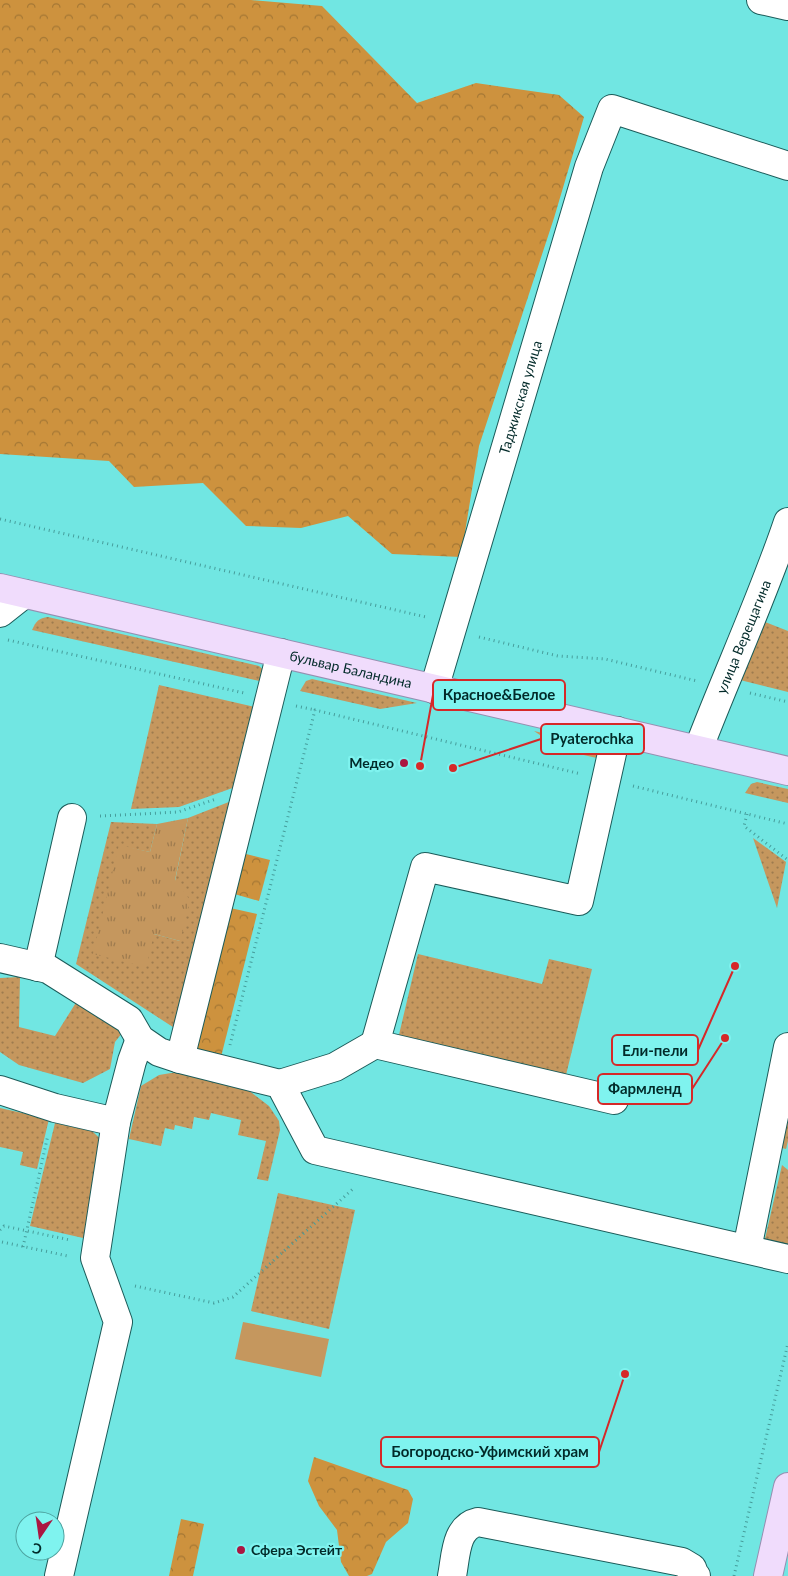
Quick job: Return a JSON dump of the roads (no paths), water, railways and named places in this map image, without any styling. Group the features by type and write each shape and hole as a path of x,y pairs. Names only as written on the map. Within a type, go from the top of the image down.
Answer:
{"main road":[{"name":"бульвар Баландина","path":"12,591 788,771"},
{"path":"768,1576 788,1487"}],"street":[{"path":"761,0 788,6"},
{"name":"Таджикская улица","path":"434,689 589,167 612,109 788,166"},
{"name":"улица Верещагина","path":"698,750 722,687 770,575 788,522"},
{"path":"0,613 12,591"},
{"path":"180,1059 281,653"},
{"path":"375,1044 425,867 579,900 617,731"},
{"path":"38,967 72,818"},
{"path":"0,958 48,969 129,1020 140,1039 159,1052 280,1084 335,1067 375,1044 614,1100"},
{"path":"59,1576 118,1322 95,1258 86,1252 116,1122 132,1061 140,1039"},
{"path":"747,1249 788,1047"},
{"path":"280,1084 315,1150 788,1259"},
{"path":"0,1090 55,1108 116,1122"},
{"path":"452,1576 460,1533 471,1523 478,1522 682,1562 692,1568 695,1576"}],"place":[{"name":"Медео","path":"404,763"},
{"name":"Красное&Белое","path":"420,766"},
{"name":"Pyaterochka","path":"453,768"},
{"name":"Ели-пели","path":"735,966"},
{"name":"Фармленд","path":"725,1038"},
{"name":"Богородско-Уфимский храм","path":"625,1374"},
{"name":"Сфера Эстейт","path":"241,1550"}]}
